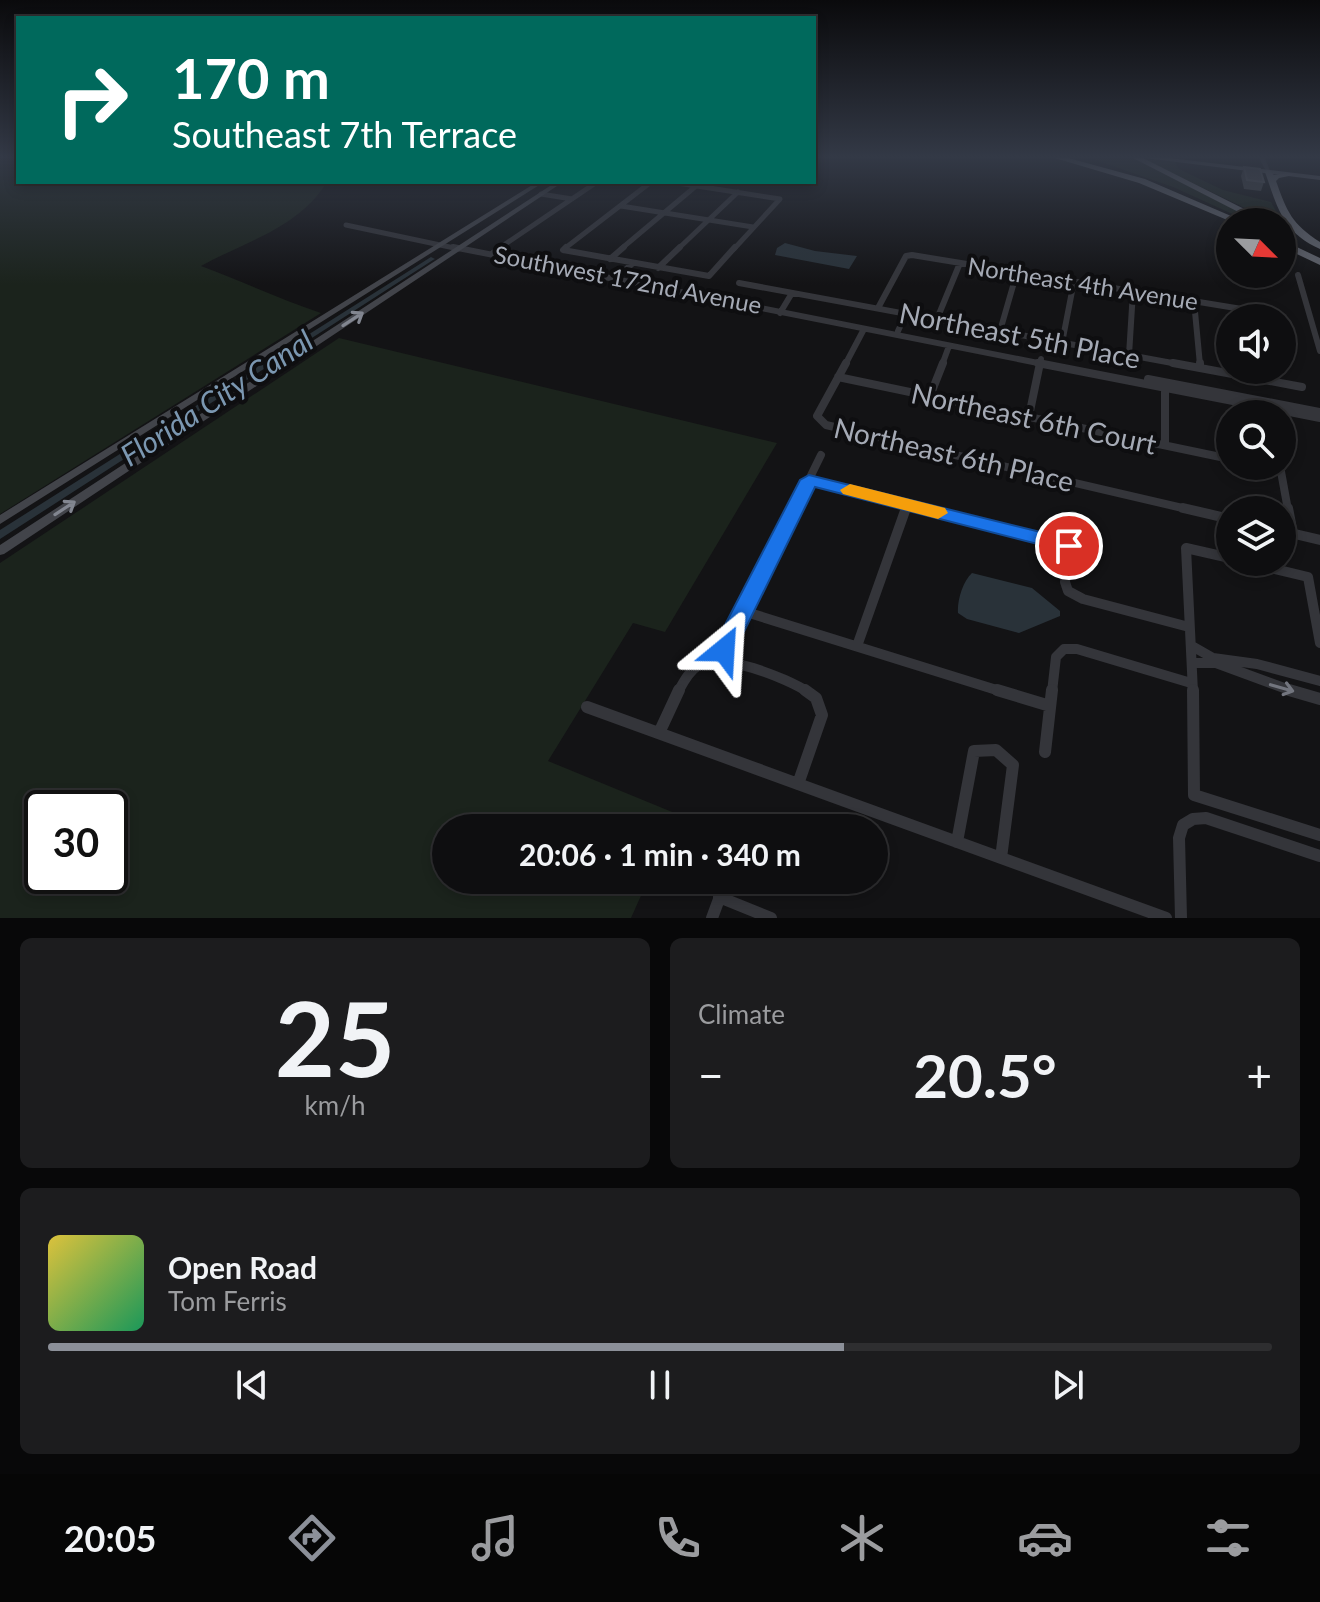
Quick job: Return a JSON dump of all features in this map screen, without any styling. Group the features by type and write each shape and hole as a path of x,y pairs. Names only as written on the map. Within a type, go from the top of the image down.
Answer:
{"highway":[{"path":"1187,199 1216,211"},
{"path":"1195,199 1216,209"},
{"path":"1219,199 1237,208"},
{"path":"1277,199 1284,218 1320,248"},
{"path":"1296,237 1320,248"},
{"path":"1296,250 1320,262"}],"main road":[{"path":"0,520 514,199"},
{"path":"0,551 534,199"}],"street":[{"path":"493,253 573,199"},
{"path":"630,199 563,250 709,276 779,199"},
{"path":"610,259 681,199"},
{"path":"658,268 731,199"},
{"path":"621,206 753,227"},
{"name":"Southwest 172nd Avenue","path":"346,225 796,314"},
{"name":"Southwest 172nd Avenue","path":"460,248 616,279"},
{"name":"Northeast 4th Avenue","path":"878,308 906,256 1216,306"},
{"path":"616,279 633,263"},
{"path":"937,319 960,263"},
{"path":"1000,331 1017,272"},
{"path":"1298,275 1320,351"},
{"path":"1062,343 1074,281"},
{"name":"Northeast 5th Place","path":"739,283 1216,371"},
{"path":"1129,355 1133,291"},
{"path":"780,311 792,293"},
{"path":"1194,301 1200,368"},
{"path":"796,314 949,346 1320,415"},
{"path":"796,314 898,331 1165,388 1238,399"},
{"path":"898,331 906,314"},
{"path":"838,377 864,329"},
{"path":"930,396 949,346"},
{"path":"1029,416 1040,361"},
{"name":"Northeast 6th Court","path":"838,377 1216,456"},
{"name":"Northeast 6th Place","path":"838,377 817,416 819,421 1216,516"},
{"path":"1237,384 1238,399"},
{"name":"Northeast 5th Place","path":"1285,384 1302,387"},
{"path":"1165,388 1165,445"},
{"path":"1296,413 1320,415"},
{"path":"724,650 821,455"},
{"path":"809,480 1069,546"},
{"path":"857,646 907,505"},
{"path":"1072,516 1065,582 1068,591 1083,599 1189,627"},
{"path":"1296,535 1320,540"},
{"path":"1216,555 1186,548 1192,646 1194,795 1320,835"},
{"path":"1296,574 1308,577 1320,643"},
{"path":"743,611 1050,706"},
{"path":"1192,646 1209,656 1320,681"},
{"path":"1045,752 1056,657 1064,649 1077,649 1191,683"},
{"path":"659,733 690,673 708,661 727,662 806,688 820,700 823,717 798,784"},
{"path":"1192,663 1210,661 1320,699"},
{"path":"1253,678 1247,668 1254,664"},
{"path":"587,707 1166,918"},
{"path":"957,842 974,751 992,749 1002,752 1013,765 1001,858"},
{"path":"1181,918 1179,838 1183,825 1193,819 1206,818 1320,856"},
{"path":"712,918 720,894"},
{"path":"719,897 771,918"}],"shaded area":[{"path":"0,199 314,199 287,222 201,266 321,313 0,514"},
{"path":"1199,199 1214,199 1232,208 1219,208"},
{"path":"1226,199 1258,199 1271,202 1274,208 1245,208"},
{"path":"785,243 815,251 857,256 849,269 775,255 777,248"},
{"path":"339,338 777,443 665,632 633,623 548,761 677,814 432,814 432,894 642,894 631,918 0,918 0,563"},
{"path":"972,573 1032,588 1060,611 1060,616 1019,633 967,619 958,613 958,603 963,586"}],"waterway":[{"name":"Florida City Canal","path":"0,535 431,259"}],"slow traffic":[{"path":"850,490 938,513"}],"route":[{"path":"724,650 809,480 1069,546"}]}
